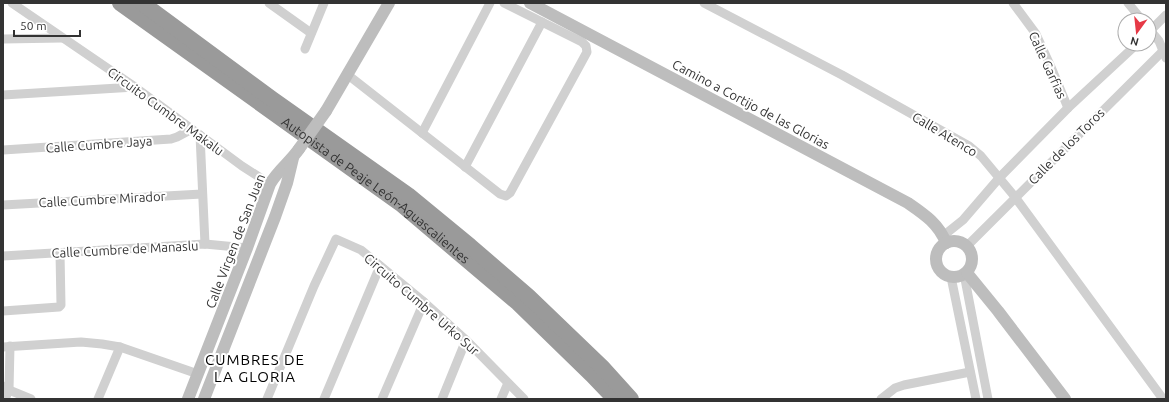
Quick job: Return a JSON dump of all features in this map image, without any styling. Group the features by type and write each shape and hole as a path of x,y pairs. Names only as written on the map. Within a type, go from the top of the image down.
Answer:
{"highway":[{"name":"Autopista de Peaje León-Aguascalientes","path":"120,3 400,204 518,303 592,375 614,399"},
{"path":"142,3 272,99 408,195 528,296 603,368 631,399"}],"street":[{"name":"Circuito Cumbre Makalu","path":"12,3 135,87 242,166 270,184"},
{"path":"269,3 311,33"},
{"path":"305,49 324,3"},
{"path":"204,399 275,218 296,154 326,111 389,3"},
{"path":"422,133 490,3"},
{"path":"348,75 500,194 506,196 510,193 587,52 586,46 582,42 504,3"},
{"name":"Camino a Cortijo de las Glorias","path":"530,3 908,203 927,217 937,227 945,240"},
{"name":"Calle Atenco","path":"704,3 842,75 969,146 981,156 1000,177 1015,197 1163,399"},
{"name":"Calle Garfias","path":"1013,3 1036,34 1068,108"},
{"path":"1128,3 1135,12"},
{"path":"1157,24 1166,15"},
{"path":"465,167 542,22"},
{"path":"3,39 62,38"},
{"path":"1157,39 1165,52"},
{"name":"Calle de los Toros","path":"945,240 1000,177 1068,108 1128,52"},
{"name":"Calle de los Toros","path":"966,246 1165,52"},
{"path":"3,95 135,87"},
{"name":"Calle Cumbre Jaya","path":"3,150 172,139 192,129"},
{"path":"200,135 205,244"},
{"name":"Calle Virgen de San Juan","path":"188,399 247,248 270,184 279,170 296,154"},
{"name":"Calle Cumbre Mirador","path":"3,205 202,194"},
{"name":"Circuito Cumbre Urko Sur","path":"267,399 314,286 336,239 361,250 424,302 466,340 524,399"},
{"path":"945,240 957,241 966,246 972,256 970,268 965,274 956,277 945,275 937,265 936,259 945,240"},
{"name":"Calle Cumbre de Manaslu","path":"3,256 205,244 247,248"},
{"path":"3,311 59,307 61,305 60,253"},
{"path":"324,399 380,266"},
{"path":"965,274 988,399"},
{"path":"965,274 998,311 1065,399"},
{"path":"951,277 976,399"},
{"path":"382,399 424,302"},
{"path":"442,399 466,340"},
{"path":"5,399 9,390 6,347 81,342 102,344 120,347 198,374"},
{"path":"98,399 120,347"},
{"path":"881,399 895,388 904,384 970,372"},
{"path":"3,382 9,390 31,399"},
{"path":"501,399 508,383"}],"district":[{"name":"CUMBRES DE LA GLORIA","path":"255,368"}]}
